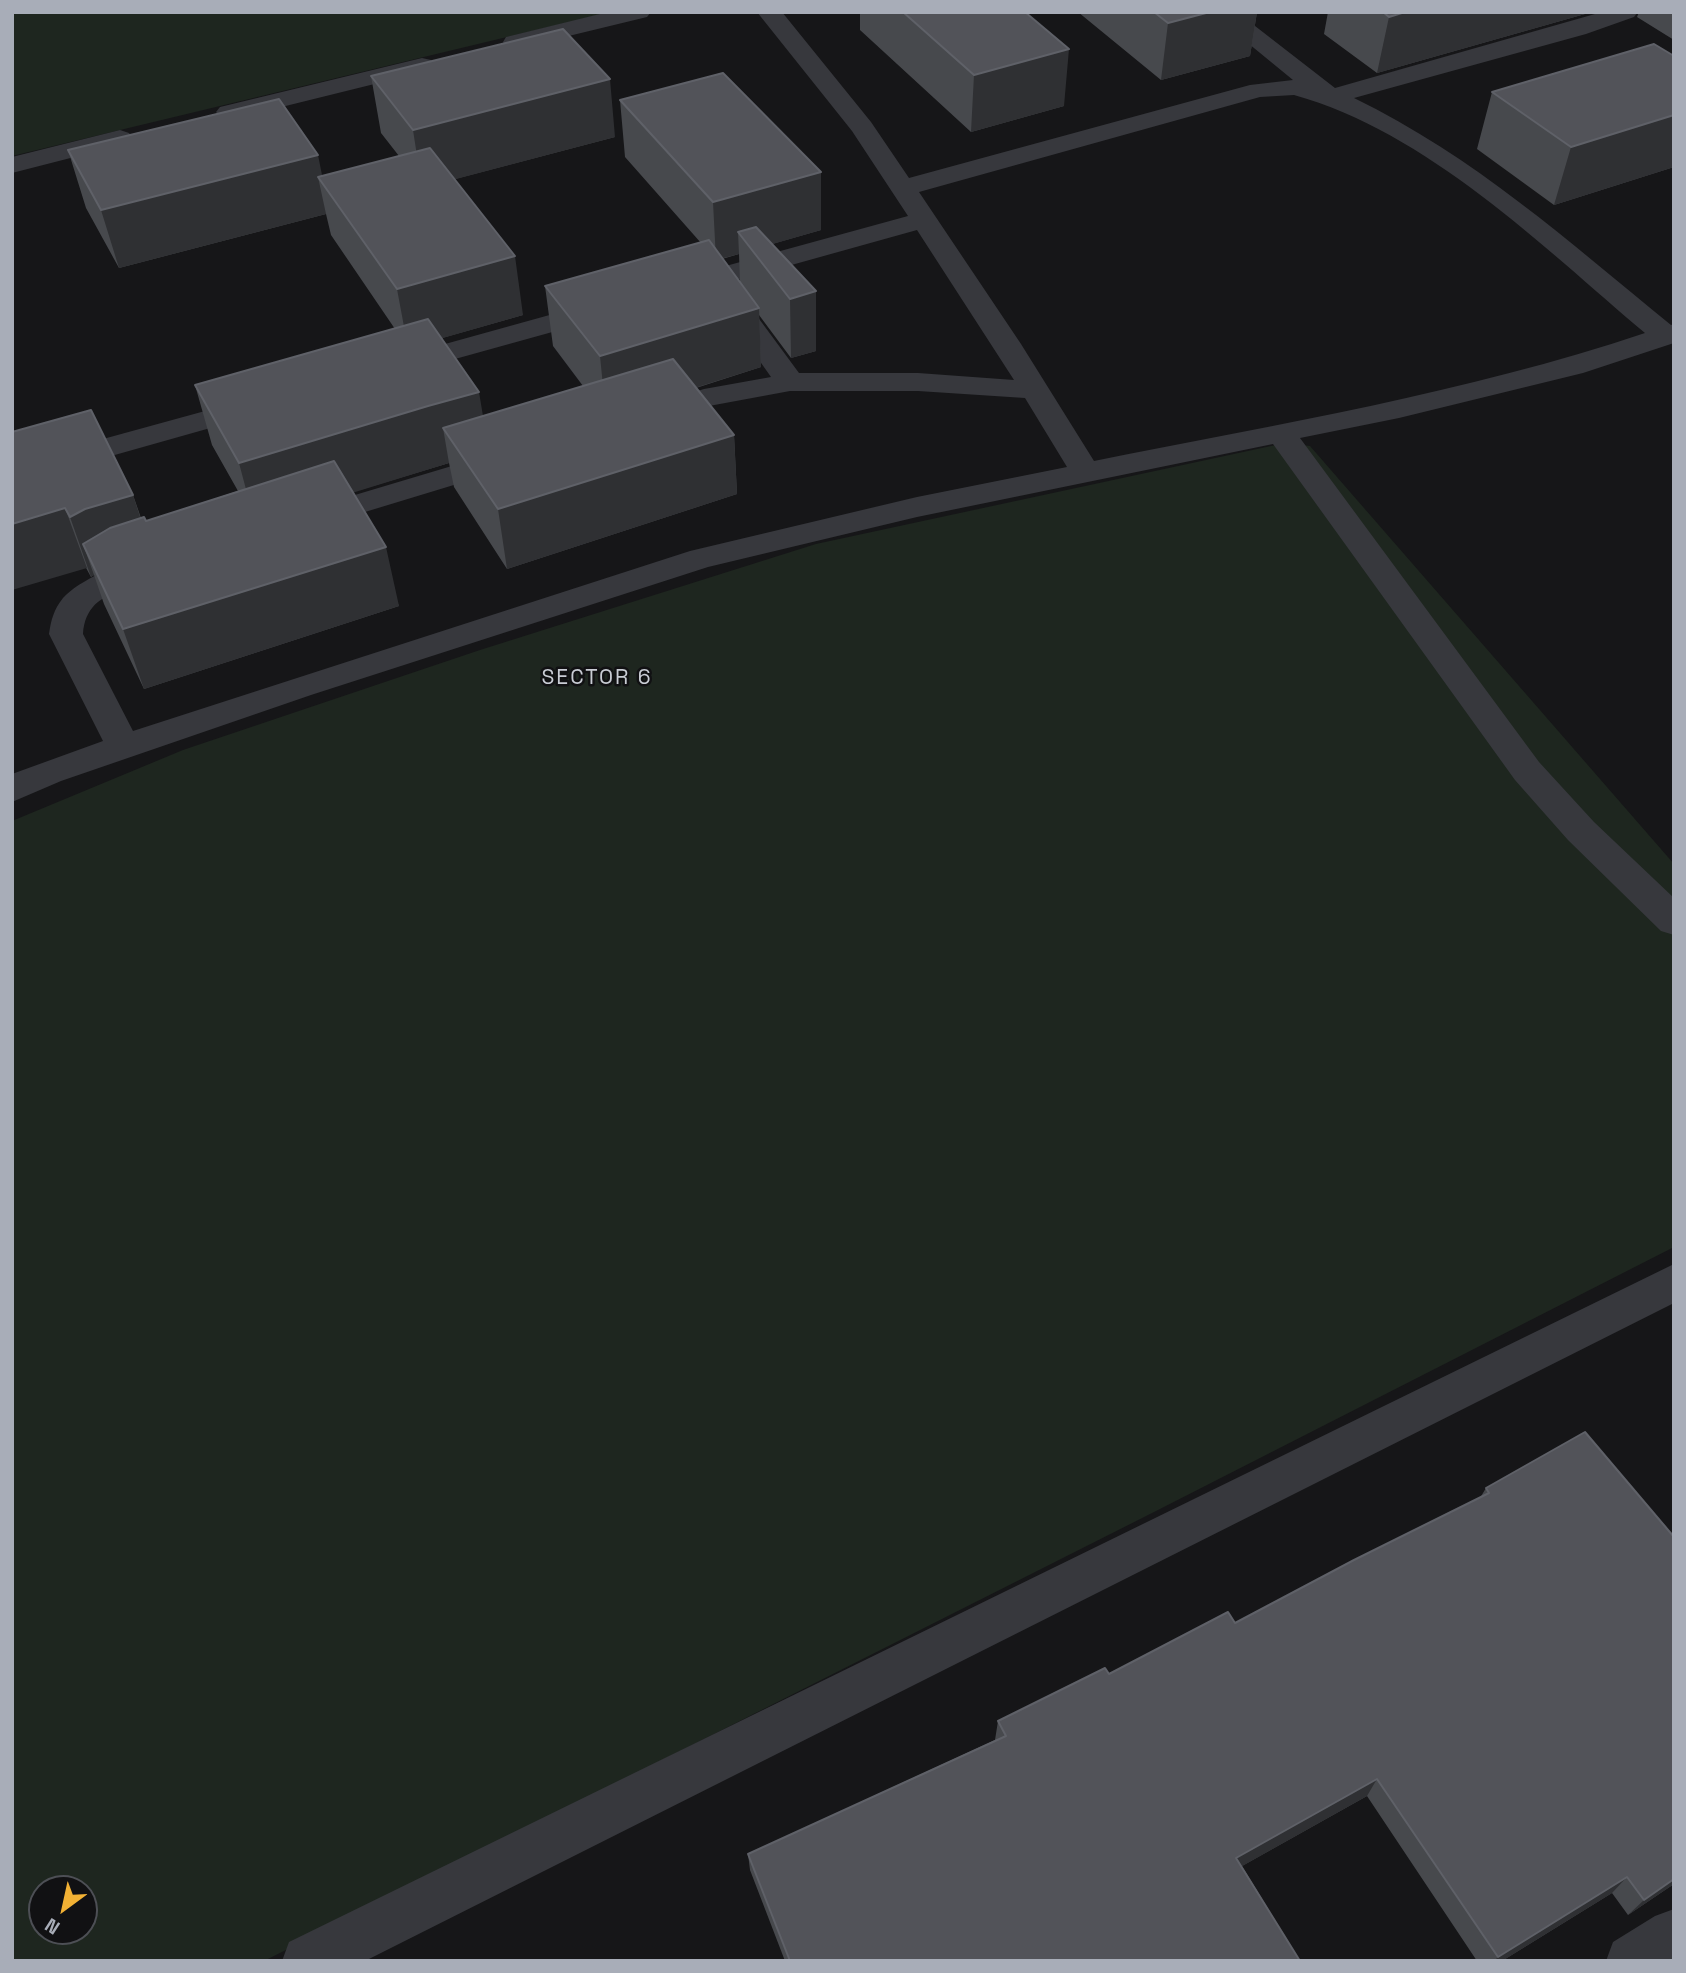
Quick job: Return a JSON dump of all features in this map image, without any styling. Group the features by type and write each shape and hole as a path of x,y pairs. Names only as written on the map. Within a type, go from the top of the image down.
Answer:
{"street":[{"path":"488,49 639,12"},
{"path":"769,12 862,127 1035,390 1085,471"},
{"path":"1222,12 1331,97"},
{"path":"1331,97 1577,29 1626,12"},
{"path":"209,117 448,59"},
{"path":"903,188 1259,90 1295,87 1331,97 1393,127 1450,162 1557,243 1670,335"},
{"path":"12,165 143,133"},
{"path":"662,293 922,220"},
{"path":"715,278 790,382"},
{"path":"370,374 622,304"},
{"path":"12,789 49,772 311,683 701,558 805,532 1085,471 1281,434 1573,367 1670,335"},
{"path":"624,423 704,398 790,382 918,382 1035,390"},
{"path":"12,474 277,400"},
{"path":"1281,434 1527,771 1581,831 1674,921"},
{"path":"278,529 531,451"},
{"path":"124,747 66,634 68,615 86,596 118,578 172,562"},
{"path":"308,1961 1674,1282"},
{"path":"1632,1961 1674,1935"}],"shaded area":[{"path":"12,12 611,12 12,156"},
{"path":"1285,443 1310,446 1674,864 1674,1247 264,1961 12,1961 12,821 183,750 480,650 816,544"}],"building":[{"path":"903,12 1025,12 1069,49 974,75"},
{"path":"1154,12 1210,12 1168,23"},
{"path":"1383,12 1405,12 1389,17"},
{"path":"563,29 610,79 413,130 371,76"},
{"path":"1654,44 1674,56 1674,115 1571,147 1492,92"},
{"path":"723,73 821,172 713,202 620,100"},
{"path":"279,99 318,155 101,210 68,150"},
{"path":"430,148 515,256 397,289 318,177"},
{"path":"756,227 816,291 790,299 738,232"},
{"path":"709,240 759,308 600,356 545,286"},
{"path":"428,319 479,392 239,463 195,385"},
{"path":"673,359 734,435 498,509 443,428"},
{"path":"91,410 133,495 85,509 70,517 65,508 12,524 12,432"},
{"path":"334,461 386,547 123,629 83,544 110,528 144,517 146,521"},
{"path":"1585,1432 1674,1537 1674,1879 1644,1900 1627,1877 1498,1957 1377,1779 1236,1858 1300,1961 790,1961 748,1854 1006,1736 998,1721 1105,1668 1109,1674 1228,1612 1235,1623 1489,1493 1486,1488"}],"district":[{"name":"SECTOR 6","path":"597,678"}]}
